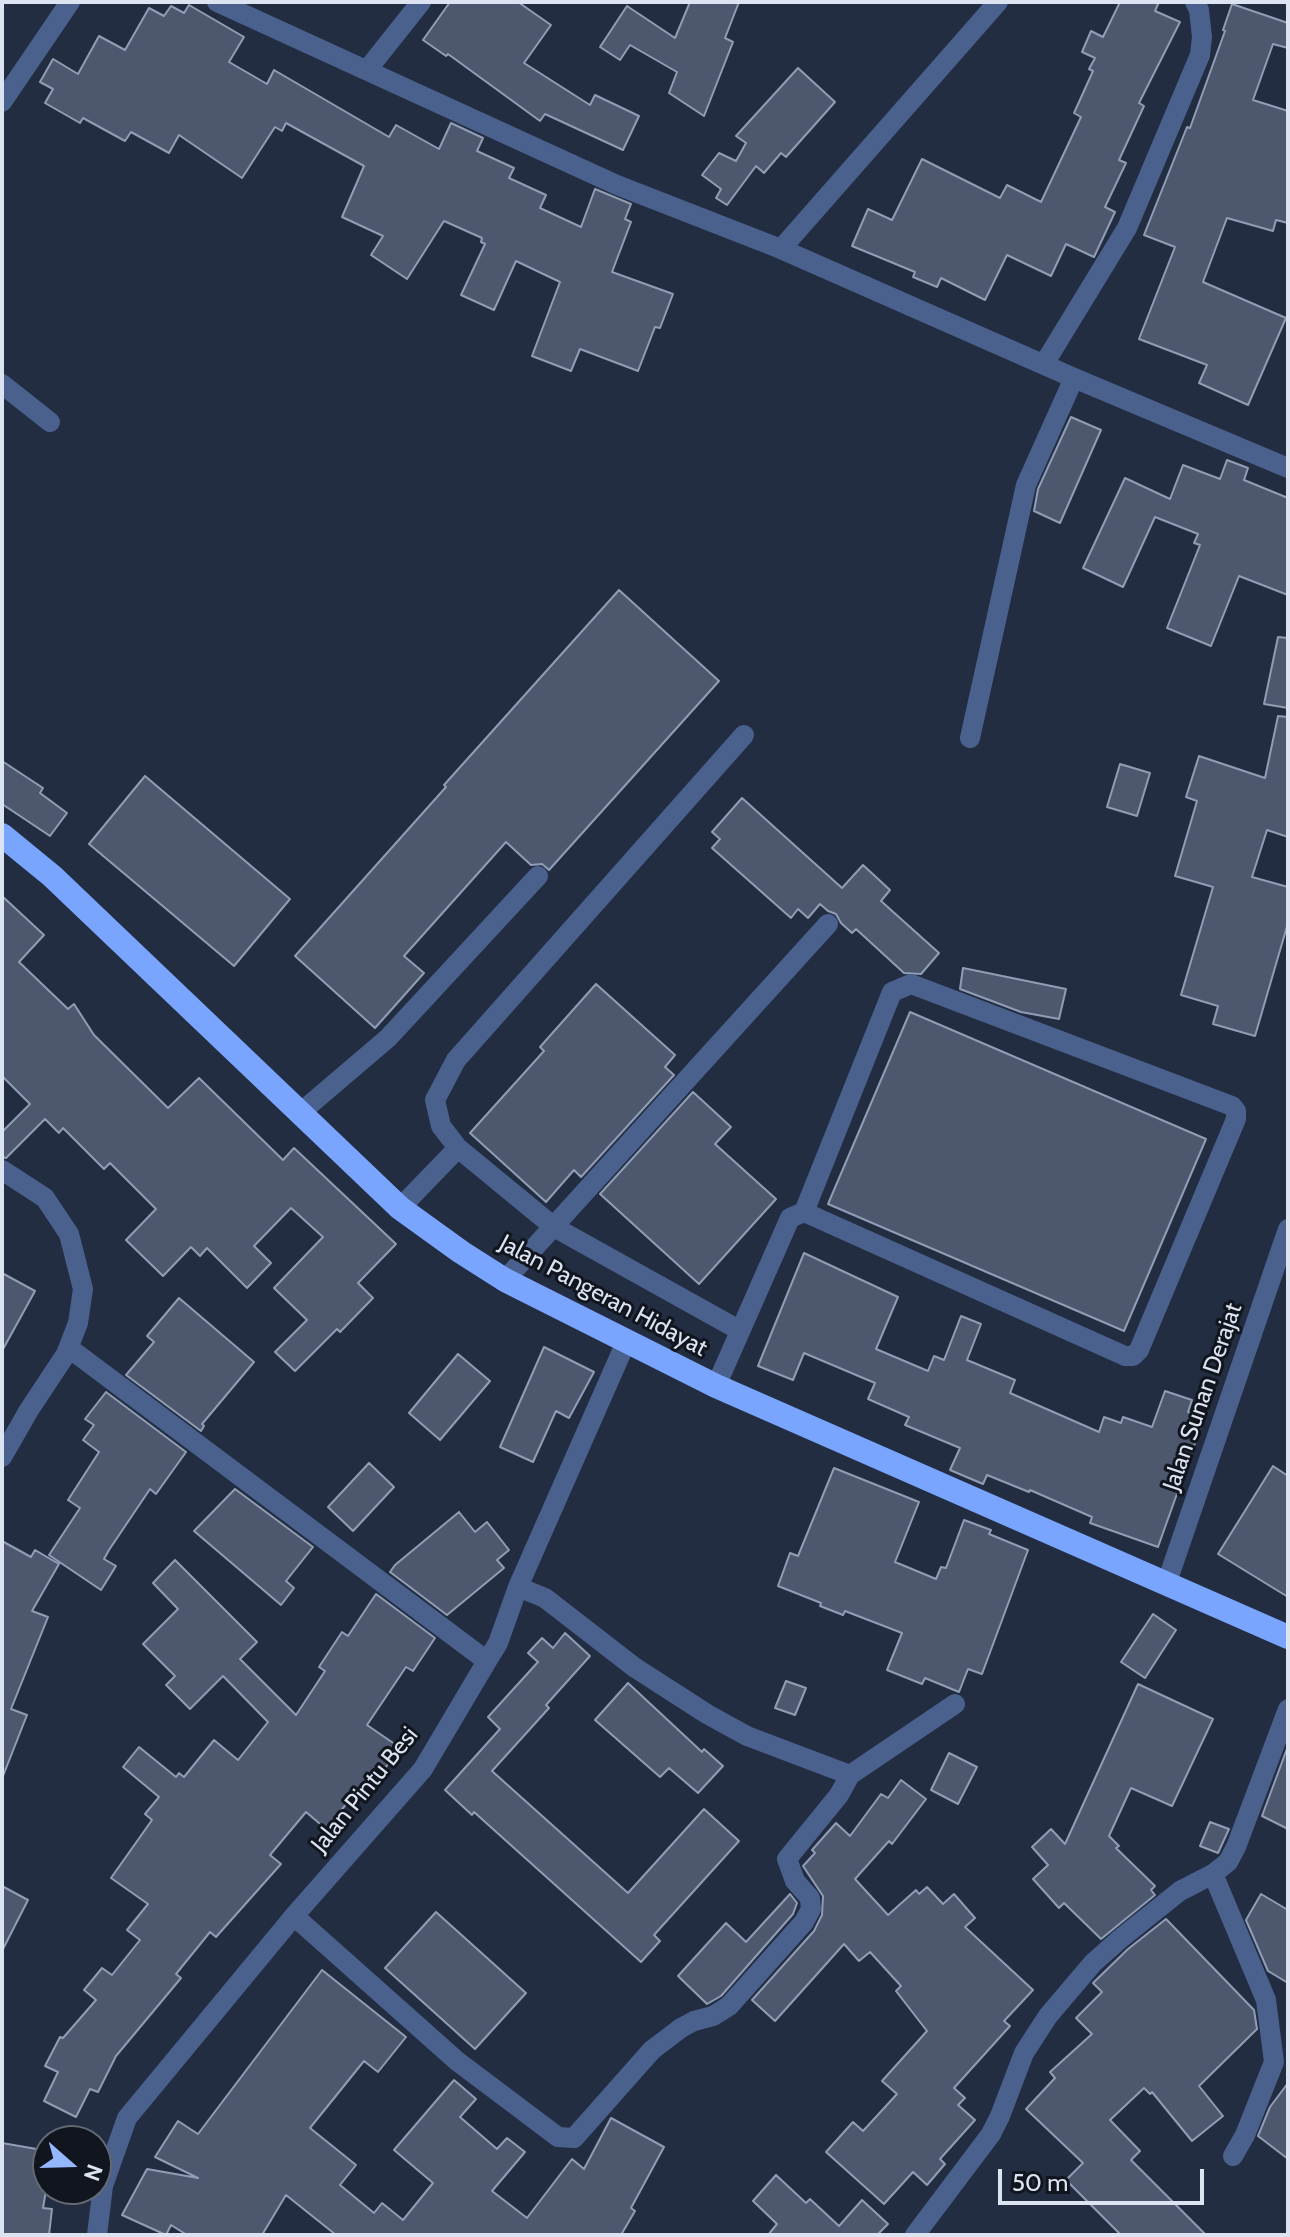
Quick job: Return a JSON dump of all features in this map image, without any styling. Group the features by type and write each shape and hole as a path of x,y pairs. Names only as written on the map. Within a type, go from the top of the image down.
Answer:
{"highway":[{"name":"Jalan Pangeran Hidayat","path":"2,835 52,876 400,1208 505,1280 716,1386 1288,1637"}],"street":[{"path":"2,102 70,2"},
{"path":"217,2 617,185 781,249 1288,468"},
{"path":"367,70 421,2"},
{"path":"781,249 998,2"},
{"path":"1044,364 1127,228 1200,55 1202,37 1195,2"},
{"path":"970,738 1026,485 1074,378"},
{"path":"2,384 50,422"},
{"path":"739,1330 554,1227 458,1148 441,1126 435,1100 456,1060 744,735"},
{"path":"300,1113 388,1038 538,876"},
{"path":"505,1280 828,924"},
{"path":"716,1386 790,1218 804,1212 892,992 911,984 1232,1106 1236,1111 1236,1119 1139,1350 1133,1356 1125,1356 804,1212"},
{"path":"400,1208 458,1148"},
{"path":"2,1170 45,1198 69,1234 83,1289 78,1323 69,1348 2,1457"},
{"name":"Jalan Sunan Derajat","path":"1167,1582 1288,1229"},
{"name":"Jalan Pintu Besi","path":"97,2235 103,2186 127,2118 294,1916 423,1769 498,1643 518,1587 626,1342"},
{"path":"69,1348 487,1661"},
{"path":"518,1587 545,1598 634,1667 707,1714 747,1736 850,1775"},
{"path":"294,1916 457,2061 558,2137 574,2138 652,2050 681,2028 713,2016 729,2006 804,1922 811,1909 810,1898 795,1881 787,1859 839,1795 850,1775 955,1704"},
{"path":"915,2235 991,2134 1024,2053 1048,2016 1093,1963 1120,1939 1180,1891 1213,1874 1228,1862 1288,1709"},
{"path":"1213,1874 1266,2000 1274,2062 1245,2135 1233,2156"}],"building":[{"path":"450,2 518,2 551,25 524,63 590,105 595,95 639,116 623,150 545,114 540,121 448,54 446,56 423,40"},
{"path":"690,2 739,2 725,38 733,42 704,116 669,93 677,72 630,45 620,60 600,47 627,6 675,38"},
{"path":"1120,2 1159,2 1155,11 1180,22 1139,103 1144,106 1119,160 1126,163 1105,207 1115,212 1094,257 1066,244 1051,276 1007,255 985,300 941,278 937,287 913,277 915,272 852,246 868,209 892,220 922,159 1000,198 1007,185 1041,202 1081,117 1074,113 1093,71 1089,69 1095,58 1082,52 1091,31 1103,37"},
{"path":"1232,4 1288,23 1288,48 1273,44 1253,100 1288,111 1288,223 1276,220 1273,231 1227,218 1203,282 1286,318 1248,405 1199,383 1207,365 1139,339 1175,247 1144,235 1187,127 1190,128"},
{"path":"189,5 244,37 229,62 267,84 274,70 389,137 396,125 439,149 451,123 483,138 477,151 514,168 509,178 546,195 540,208 581,227 595,189 631,204 625,219 631,222 612,272 673,294 660,328 655,327 638,371 580,349 571,371 532,356 560,282 516,261 494,310 461,295 485,244 481,242 482,238 444,221 407,279 371,255 383,236 342,217 364,166 286,123 282,131 275,127 242,178 179,135 169,153 131,132 125,141 83,118 80,123 45,103 53,89 40,82 53,59 78,74 99,36 125,50 149,8 164,16 171,6 184,13"},
{"path":"798,68 835,102 786,157 781,153 764,173 756,166 727,205 716,198 721,189 702,175 719,153 736,161 746,143 736,136"},
{"path":"1071,417 1101,430 1060,523 1034,511 1038,489"},
{"path":"1227,460 1248,468 1244,480 1288,498 1288,595 1239,576 1211,646 1167,628 1200,545 1194,543 1198,534 1155,517 1123,587 1083,568 1125,478 1170,499 1183,465 1220,479"},
{"path":"619,590 719,681 549,870 542,864 531,865 506,842 404,956 424,973 375,1028 295,956"},
{"path":"1278,637 1288,638 1288,708 1264,704"},
{"path":"1278,716 1288,717 1288,837 1267,830 1252,877 1288,887 1288,923 1255,1036 1213,1024 1218,1006 1181,995 1213,887 1175,876 1197,801 1186,797 1199,756 1265,778"},
{"path":"2,761 43,788 40,793 67,813 50,836 2,804"},
{"path":"1120,764 1150,773 1137,816 1107,807"},
{"path":"145,776 290,899 234,966 89,844"},
{"path":"742,798 842,888 863,865 890,890 881,901 939,953 921,974 904,973 856,929 852,933 836,914 820,904 808,918 798,909 791,918 712,848 720,839 712,832"},
{"path":"2,896 44,935 19,962 68,1009 74,1004 94,1035 168,1108 199,1078 283,1160 294,1148 396,1244 358,1283 373,1298 295,1371 275,1352 307,1320 274,1288 323,1237 291,1208 254,1246 271,1263 247,1288 207,1248 200,1256 191,1247 163,1276 126,1240 156,1209 110,1163 104,1169 63,1128 59,1133 45,1119 6,1158 2,1157 2,1132 30,1104 2,1076"},
{"path":"963,968 1066,989 1059,1019 1021,1012 960,989"},
{"path":"596,984 675,1055 665,1067 674,1075 581,1177 574,1170 546,1202 470,1133 544,1051 540,1047"},
{"path":"910,1012 1206,1139 1124,1331 828,1204"},
{"path":"693,1092 731,1127 715,1144 776,1199 699,1284 600,1194"},
{"path":"804,1253 898,1297 876,1349 928,1371 934,1356 944,1360 961,1316 981,1324 967,1360 1015,1380 1010,1393 1099,1432 1104,1417 1121,1423 1123,1417 1152,1427 1165,1391 1192,1400 1188,1412 1204,1418 1158,1547 1090,1523 1092,1517 1030,1490 987,1475 983,1484 950,1470 960,1448 905,1425 909,1417 868,1399 875,1383 804,1353 793,1380 758,1366"},
{"path":"2,1273 35,1291 2,1351"},
{"path":"179,1298 254,1362 202,1424 201,1431 126,1375 154,1342 147,1336"},
{"path":"544,1347 594,1372 569,1418 556,1411 533,1462 500,1447"},
{"path":"458,1354 490,1381 440,1440 409,1413"},
{"path":"106,1392 186,1452 156,1494 150,1489 109,1550 104,1559 116,1566 101,1590 49,1555 80,1508 68,1500 99,1452 83,1440 94,1425 85,1419"},
{"path":"369,1463 394,1487 353,1531 328,1507"},
{"path":"1273,1466 1288,1476 1288,1597 1218,1554"},
{"path":"834,1468 919,1502 895,1562 936,1579 941,1567 946,1568 964,1520 991,1530 989,1534 1028,1550 982,1674 968,1669 959,1692 925,1678 922,1684 887,1670 902,1633 845,1611 843,1615 778,1586 790,1553 798,1556"},
{"path":"235,1489 313,1547 286,1581 294,1588 281,1605 194,1531"},
{"path":"459,1512 475,1532 487,1522 509,1550 497,1560 504,1568 447,1615 390,1572"},
{"path":"2,1541 31,1557 35,1550 59,1564 32,1611 48,1617 11,1709 27,1715 3,1776"},
{"path":"175,1560 257,1642 240,1659 296,1715 325,1671 319,1667 342,1632 348,1636 376,1594 435,1638 413,1671 406,1667 367,1725 399,1747 377,1781 369,1776 326,1829 306,1812 270,1855 281,1864 216,1937 210,1932 176,1974 181,1978 116,2056 98,2092 90,2089 76,2117 44,2101 58,2072 45,2066 60,2037 63,2038 96,2000 84,1990 102,1968 112,1975 140,1940 127,1930 148,1904 111,1878 152,1820 145,1814 159,1797 123,1767 139,1747 176,1777 179,1773 184,1777 214,1740 238,1760 268,1722 223,1676 190,1709 166,1685 175,1676 143,1644 178,1609 153,1583"},
{"path":"1153,1614 1176,1630 1145,1678 1121,1662"},
{"path":"565,1633 590,1656 546,1705 549,1708 492,1771 628,1893 704,1809 739,1841 654,1935 660,1941 641,1962 474,1812 472,1815 445,1790 500,1729 488,1717 538,1662 528,1653 542,1638 553,1648"},
{"path":"786,1681 806,1688 795,1715 775,1708"},
{"path":"628,1683 702,1752 704,1749 723,1766 698,1793 669,1768 660,1777 595,1720"},
{"path":"1138,1684 1213,1719 1172,1806 1131,1788 1109,1836 1119,1846 1116,1848 1155,1886 1151,1890 1155,1895 1101,1939 1064,1903 1059,1908 1033,1879 1048,1865 1032,1847 1051,1829 1065,1844"},
{"path":"1288,1746 1288,1829 1262,1816"},
{"path":"949,1753 977,1767 958,1804 931,1790"},
{"path":"901,1780 926,1799 892,1844 889,1841 855,1879 888,1915 916,1890 919,1894 927,1887 943,1904 954,1894 975,1918 965,1927 1033,1990 1004,2021 1010,2026 954,2088 965,2098 958,2105 975,2120 940,2159 945,2164 927,2185 913,2172 884,2204 826,2152 853,2122 863,2131 897,2094 882,2081 927,2031 896,1991 901,1986 870,1952 859,1961 844,1944 775,2021 752,2000 814,1931 822,1915 823,1896 803,1866 815,1853 812,1850 836,1823 850,1836 881,1794 888,1798"},
{"path":"1210,1822 1229,1829 1218,1853 1200,1846"},
{"path":"2,1886 28,1900 2,1951"},
{"path":"790,1894 797,1903 793,1914 721,1996 707,2004 678,1976 726,1923 746,1942"},
{"path":"1261,1894 1288,1910 1288,1983 1268,1971 1246,1920"},
{"path":"436,1912 526,1993 475,2049 385,1968"},
{"path":"1166,1919 1254,2010 1257,2029 1199,2086 1223,2116 1192,2141 1152,2092 1150,2094 1144,2088 1110,2120 1140,2151 1131,2160 1206,2235 1121,2235 1066,2180 1083,2163 1026,2109 1055,2078 1050,2072 1092,2034 1076,2018 1102,1992 1093,1983 1128,1949"},
{"path":"322,1970 406,2037 378,2072 364,2061 310,2128 356,2165 340,2185 374,2213 382,2203 403,2220 433,2183 394,2150 454,2080 476,2099 460,2117 497,2149 507,2138 525,2152 492,2191 527,2218 572,2159 584,2169 611,2118 664,2147 631,2208 635,2211 621,2235 336,2235 286,2195 262,2235 187,2235 171,2225 166,2235 122,2215 147,2169 198,2178 155,2157 178,2121 198,2134"},
{"path":"1288,2083 1288,2159 1258,2136 1270,2107"},
{"path":"2,2143 32,2148 32,2205 52,2209 49,2235 2,2235"},
{"path":"776,2175 806,2203 810,2199 839,2226 862,2200 888,2224 877,2235 768,2235 777,2224 753,2201"}]}
